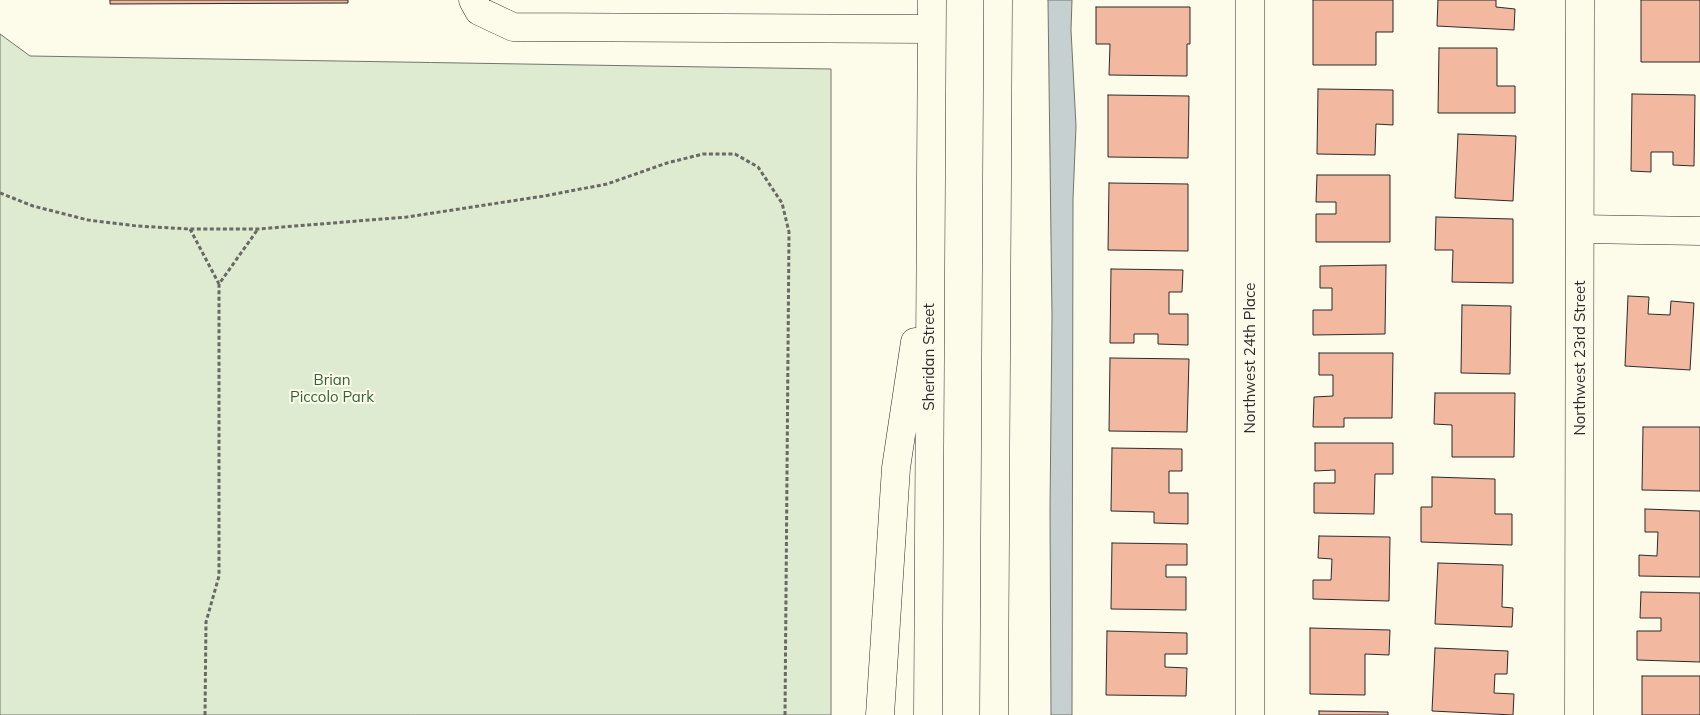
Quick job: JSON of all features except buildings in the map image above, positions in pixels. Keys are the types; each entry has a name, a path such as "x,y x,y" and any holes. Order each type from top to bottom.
{"main road":[{"path":"473,0 478,11 513,27 932,28"},
{"name":"Sheridan Street","path":"928,715 929,251 932,0"},
{"path":"994,715 998,0"},
{"name":"Northwest 24th Place","path":"1250,0 1250,715"},
{"name":"Northwest 23rd Street","path":"1579,715 1580,0"},
{"path":"1580,228 1700,231"},
{"path":"880,715 896,468 929,251"}],"path":[{"path":"0,193 33,206 88,220 137,226 190,229 258,229 407,217 544,196 607,184 667,163 703,154 734,154 758,168 782,203 789,232 785,715"},
{"path":"190,229 219,284 219,576 206,622 205,715"},
{"path":"219,284 258,229"}],"green space":[{"name":"Brian Piccolo Park","path":"0,34 30,56 831,69 831,715 0,715"}],"shaded area":[{"path":"1048,0 1072,0 1071,30 1076,126 1073,199 1072,715 1051,715 1050,509 1052,317"}]}
